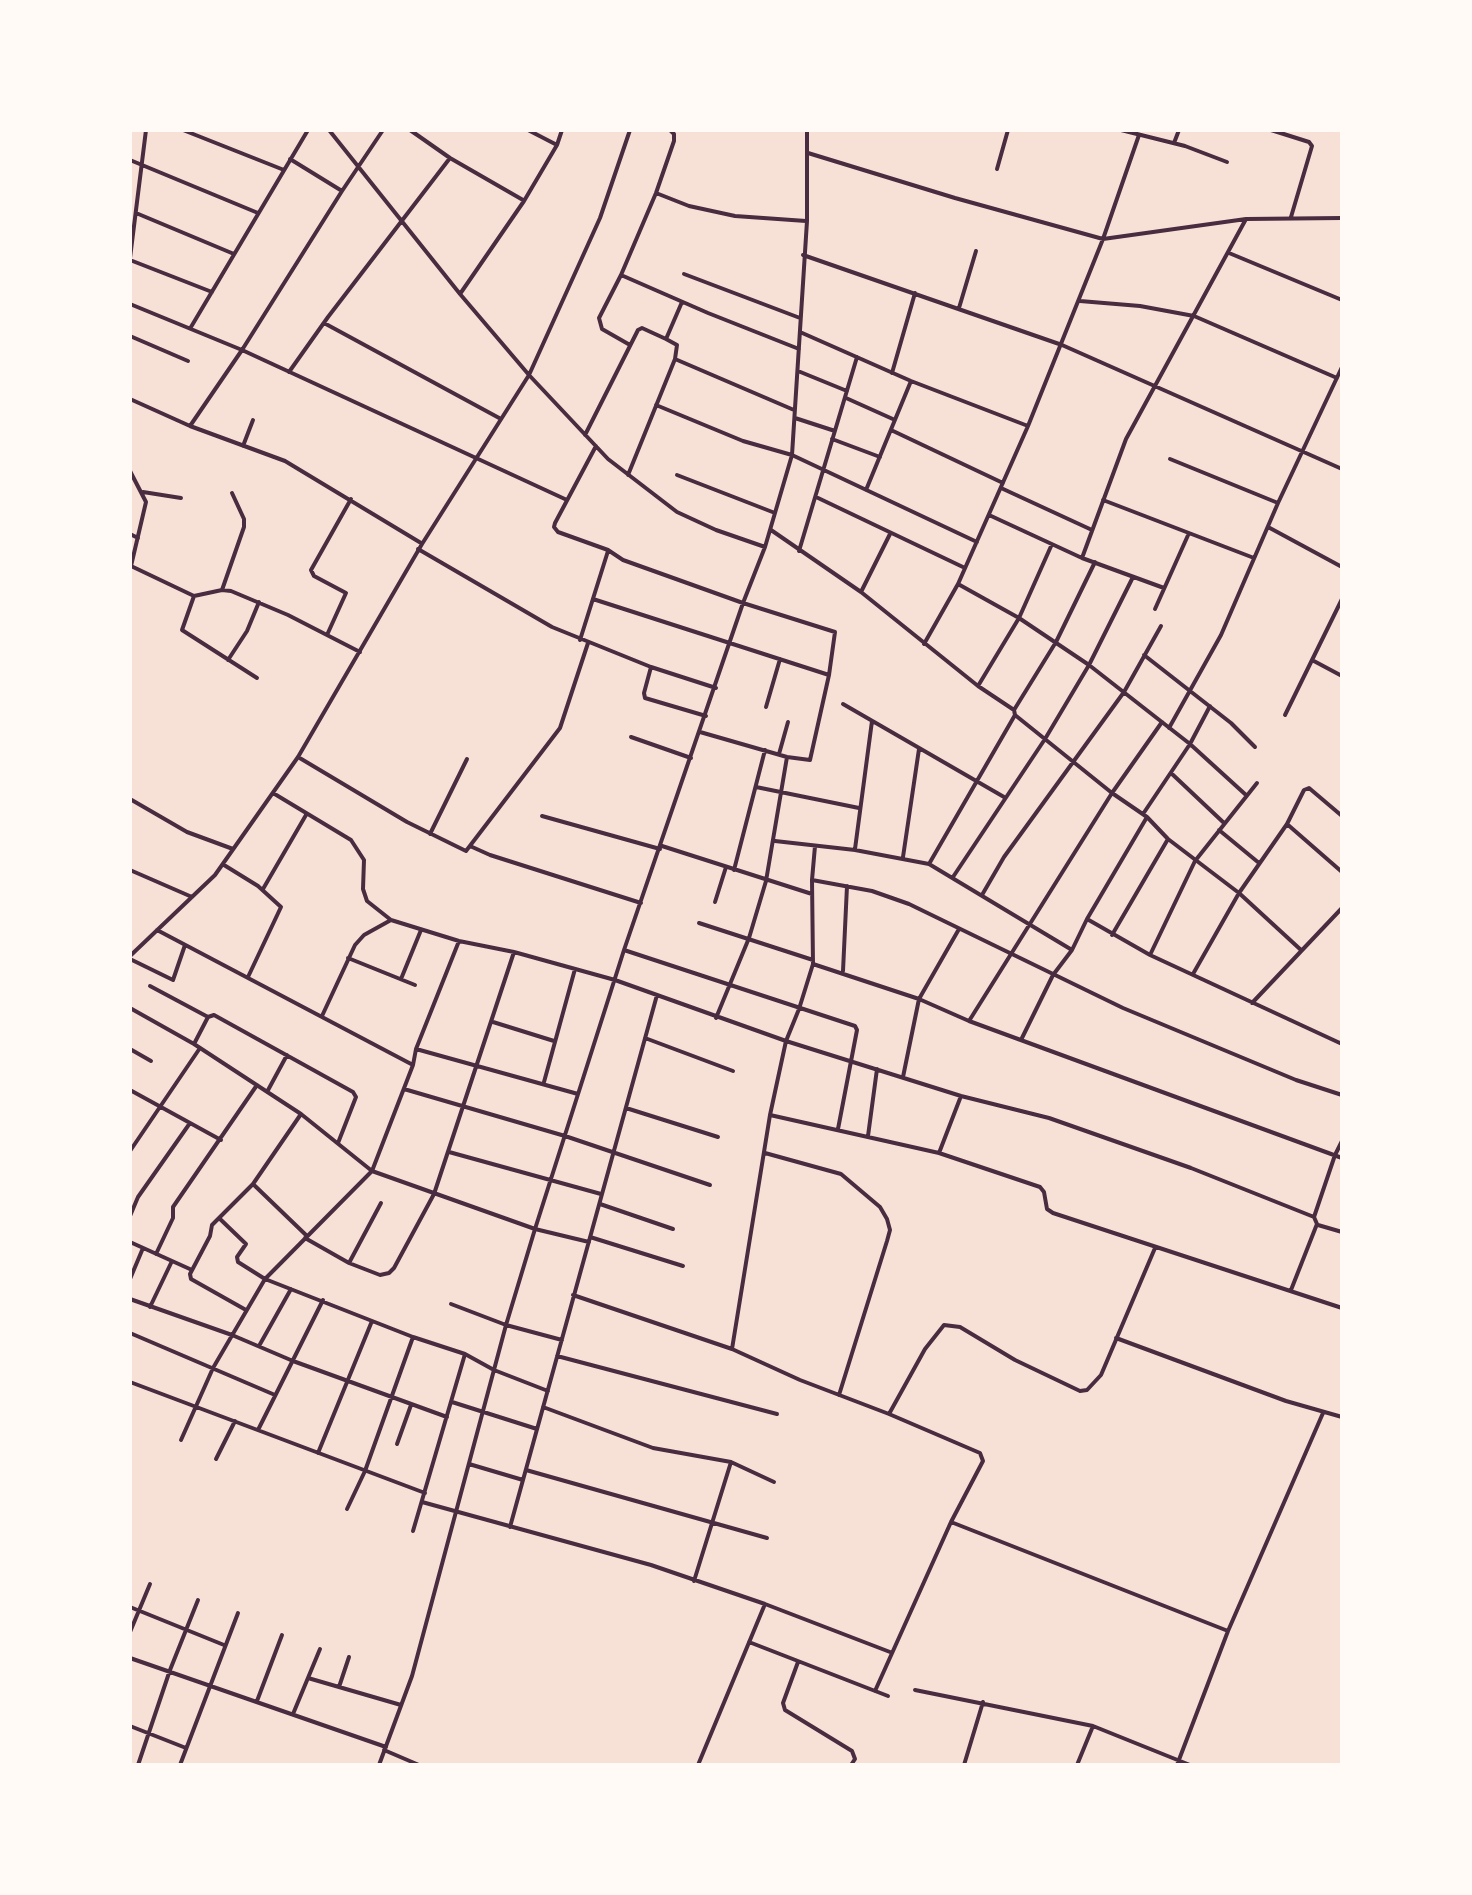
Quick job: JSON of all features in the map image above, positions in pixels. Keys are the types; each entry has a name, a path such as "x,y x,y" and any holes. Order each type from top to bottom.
{"street":[{"path":"146,130 130,259 212,292"},
{"path":"183,130 284,170"},
{"path":"191,327 308,130"},
{"path":"329,130 460,294 529,375 596,446 677,512 765,547"},
{"path":"190,426 383,130"},
{"path":"410,130 450,158 524,201"},
{"path":"528,130 557,145"},
{"path":"460,294 524,201 557,145 562,130"},
{"path":"185,945 173,980 130,958 223,865 298,757 418,549 529,375 600,218 630,130"},
{"path":"630,345 602,329 599,322 656,193 674,141 670,130"},
{"path":"379,1765 412,1676 506,1325 535,1229 624,950 771,530 792,455 807,221 807,130"},
{"path":"997,169 1008,130"},
{"path":"1121,130 1174,143 1227,162"},
{"path":"1174,143 1179,130"},
{"path":"1271,130 1309,142 1312,146 1291,217"},
{"path":"924,644 958,584 1028,426 1080,301 1139,135"},
{"path":"808,153 1103,239 1246,219 1342,218"},
{"path":"289,372 450,158"},
{"path":"290,159 342,191"},
{"path":"130,160 258,213"},
{"path":"656,193 689,206 735,216 807,221"},
{"path":"134,215 234,254"},
{"path":"1082,558 1126,439 1246,219"},
{"path":"959,308 976,251"},
{"path":"1229,253 1342,300"},
{"path":"803,255 1062,345 1342,469"},
{"path":"684,274 800,318"},
{"path":"621,275 799,349"},
{"path":"892,373 915,293"},
{"path":"1080,301 1140,306 1194,316 1337,378"},
{"path":"666,339 682,302"},
{"path":"130,304 191,327 567,500"},
{"path":"324,323 501,419"},
{"path":"585,435 640,328 677,345 675,359 628,475"},
{"path":"800,332 911,381 1028,426"},
{"path":"130,336 188,361"},
{"path":"799,551 857,357"},
{"path":"675,359 794,410"},
{"path":"1169,728 1217,643 1342,367"},
{"path":"798,371 847,391"},
{"path":"866,490 911,381"},
{"path":"845,398 895,420"},
{"path":"130,399 190,426 285,461 422,544"},
{"path":"656,405 743,441 792,455 977,542"},
{"path":"794,418 835,431"},
{"path":"243,446 253,420"},
{"path":"891,430 1092,530"},
{"path":"832,439 880,457"},
{"path":"596,446 555,523 555,529 608,550 623,560 743,603 834,630 829,675 810,760 787,757 700,732"},
{"path":"1170,459 1278,503"},
{"path":"130,471 146,502 130,567 194,596 231,591 360,652"},
{"path":"677,475 775,513"},
{"path":"143,492 181,498"},
{"path":"222,590 243,534 244,519 232,493"},
{"path":"815,497 965,568"},
{"path":"327,635 346,593 314,576 311,570 351,499"},
{"path":"1103,500 1255,558"},
{"path":"989,515 1082,558 1164,588"},
{"path":"1268,527 1342,567"},
{"path":"771,530 861,592 1112,793 1145,815 1168,839 1239,893 1301,950"},
{"path":"1155,609 1189,533"},
{"path":"130,534 138,538"},
{"path":"861,592 890,534"},
{"path":"978,686 1019,618 1052,544"},
{"path":"418,549 552,627 651,667 716,688"},
{"path":"580,640 608,550"},
{"path":"929,864 1056,642 1095,562"},
{"path":"953,877 1045,739 1089,665 1133,577"},
{"path":"958,584 1019,618 1089,665 1190,744 1246,795"},
{"path":"194,596 182,630 257,678"},
{"path":"593,599 829,675"},
{"path":"1285,715 1342,599"},
{"path":"228,660 247,631 259,602"},
{"path":"982,895 999,864 1124,692 1161,626"},
{"path":"298,757 462,850 470,846 564,721 588,643"},
{"path":"1144,655 1210,706 1255,747"},
{"path":"766,707 780,659"},
{"path":"1312,660 1342,676"},
{"path":"651,667 645,698 706,716"},
{"path":"843,704 1004,798"},
{"path":"1021,1040 1053,975 1072,950 1145,815 1210,706"},
{"path":"855,850 872,721"},
{"path":"779,754 788,722"},
{"path":"969,1021 1112,793 1162,722"},
{"path":"631,737 691,758"},
{"path":"903,858 919,749"},
{"path":"734,870 765,750"},
{"path":"716,1018 749,938 766,881 787,757"},
{"path":"430,834 467,759"},
{"path":"1171,773 1224,823"},
{"path":"1150,955 1195,861 1257,783"},
{"path":"755,787 859,808"},
{"path":"1193,974 1239,893 1287,824 1307,788 1342,816"},
{"path":"273,793 357,846 364,860 363,889 367,901 391,920 459,941 514,952 615,980 786,1041 961,1096 1049,1118 1191,1168 1314,1217"},
{"path":"130,799 187,832 233,849"},
{"path":"262,890 306,815"},
{"path":"542,816 660,847 812,894"},
{"path":"1287,824 1342,872"},
{"path":"1219,830 1259,863"},
{"path":"1112,935 1168,839"},
{"path":"775,841 855,850 929,864 1072,950"},
{"path":"470,846 641,903"},
{"path":"732,1349 770,1115 786,1041 813,962 812,880 815,846"},
{"path":"223,865 262,890 281,907 248,977"},
{"path":"715,902 726,867"},
{"path":"130,870 192,897"},
{"path":"812,880 847,885 909,904 1123,1008 1262,1066 1342,1095"},
{"path":"843,971 847,885"},
{"path":"1252,1003 1342,908"},
{"path":"1087,919 1150,955 1342,1044"},
{"path":"322,1016 360,939 391,920"},
{"path":"699,923 843,971 969,1021 1342,1158"},
{"path":"903,1077 919,999 959,929"},
{"path":"157,930 413,1065"},
{"path":"401,979 421,930"},
{"path":"181,1440 213,1368 265,1279 372,1171 459,941"},
{"path":"624,950 855,1026 857,1030 838,1129"},
{"path":"253,1184 306,1237 349,1263 380,1275 389,1273 434,1194 514,952"},
{"path":"348,958 415,985"},
{"path":"543,1083 575,969"},
{"path":"150,986 208,1017"},
{"path":"510,1527 657,995"},
{"path":"130,1008 194,1044 301,1114 372,1171 535,1229 590,1240 683,1266"},
{"path":"194,1044 208,1017 214,1015 355,1094 338,1143"},
{"path":"493,1022 554,1041"},
{"path":"645,1038 733,1071"},
{"path":"130,1151 200,1048"},
{"path":"130,1049 151,1061"},
{"path":"416,1049 578,1094"},
{"path":"267,1092 287,1055"},
{"path":"868,1136 877,1069"},
{"path":"156,1254 173,1218 173,1207 257,1085"},
{"path":"404,1089 565,1136 710,1185"},
{"path":"130,1090 221,1140"},
{"path":"939,1153 961,1096"},
{"path":"626,1108 718,1137"},
{"path":"246,1310 191,1279 192,1270 210,1236 212,1225 253,1184 301,1114"},
{"path":"770,1115 939,1153 1040,1187 1044,1192 1044,1203 1051,1212 1342,1308"},
{"path":"130,1216 138,1197 190,1123"},
{"path":"1291,1290 1317,1224 1314,1217 1342,1141"},
{"path":"448,1152 601,1194"},
{"path":"765,1153 841,1174 880,1207 887,1219 890,1230 839,1395"},
{"path":"349,1263 381,1203"},
{"path":"599,1204 673,1229"},
{"path":"219,1218 246,1244 237,1257 238,1262 265,1279 465,1354 494,1370 548,1391"},
{"path":"1317,1224 1342,1232"},
{"path":"130,1242 192,1270"},
{"path":"130,1279 143,1248"},
{"path":"889,1414 925,1349 944,1325 960,1327 1015,1360 1080,1391 1087,1390 1097,1381 1155,1248"},
{"path":"150,1307 172,1261"},
{"path":"259,1347 291,1289"},
{"path":"573,1295 732,1349 982,1455 983,1461 951,1522 875,1691"},
{"path":"130,1299 447,1417"},
{"path":"258,1430 323,1300"},
{"path":"451,1304 506,1325 562,1340"},
{"path":"318,1453 372,1321"},
{"path":"130,1333 275,1395"},
{"path":"347,1509 365,1471 413,1337"},
{"path":"1116,1338 1323,1413 1342,1417"},
{"path":"413,1531 465,1354"},
{"path":"557,1356 777,1414"},
{"path":"130,1382 425,1493"},
{"path":"451,1401 537,1429"},
{"path":"397,1444 411,1404"},
{"path":"543,1407 653,1448 731,1462 774,1482"},
{"path":"1178,1762 1228,1631 1323,1413"},
{"path":"216,1459 235,1421"},
{"path":"694,1581 731,1462"},
{"path":"469,1464 523,1480"},
{"path":"526,1470 767,1538"},
{"path":"422,1502 651,1565 890,1652"},
{"path":"951,1522 1228,1631"},
{"path":"130,1632 150,1584"},
{"path":"138,1765 198,1600"},
{"path":"698,1765 765,1604"},
{"path":"130,1607 225,1645"},
{"path":"180,1765 238,1613"},
{"path":"257,1701 282,1635"},
{"path":"748,1642 888,1696"},
{"path":"293,1714 320,1649"},
{"path":"339,1687 349,1657"},
{"path":"130,1658 385,1748 419,1765"},
{"path":"798,1662 783,1703 785,1710 852,1751 855,1759 851,1765"},
{"path":"308,1678 401,1705"},
{"path":"915,1690 1093,1726 1190,1765"},
{"path":"964,1765 983,1702"},
{"path":"130,1726 186,1748"},
{"path":"1077,1765 1093,1726"}]}
